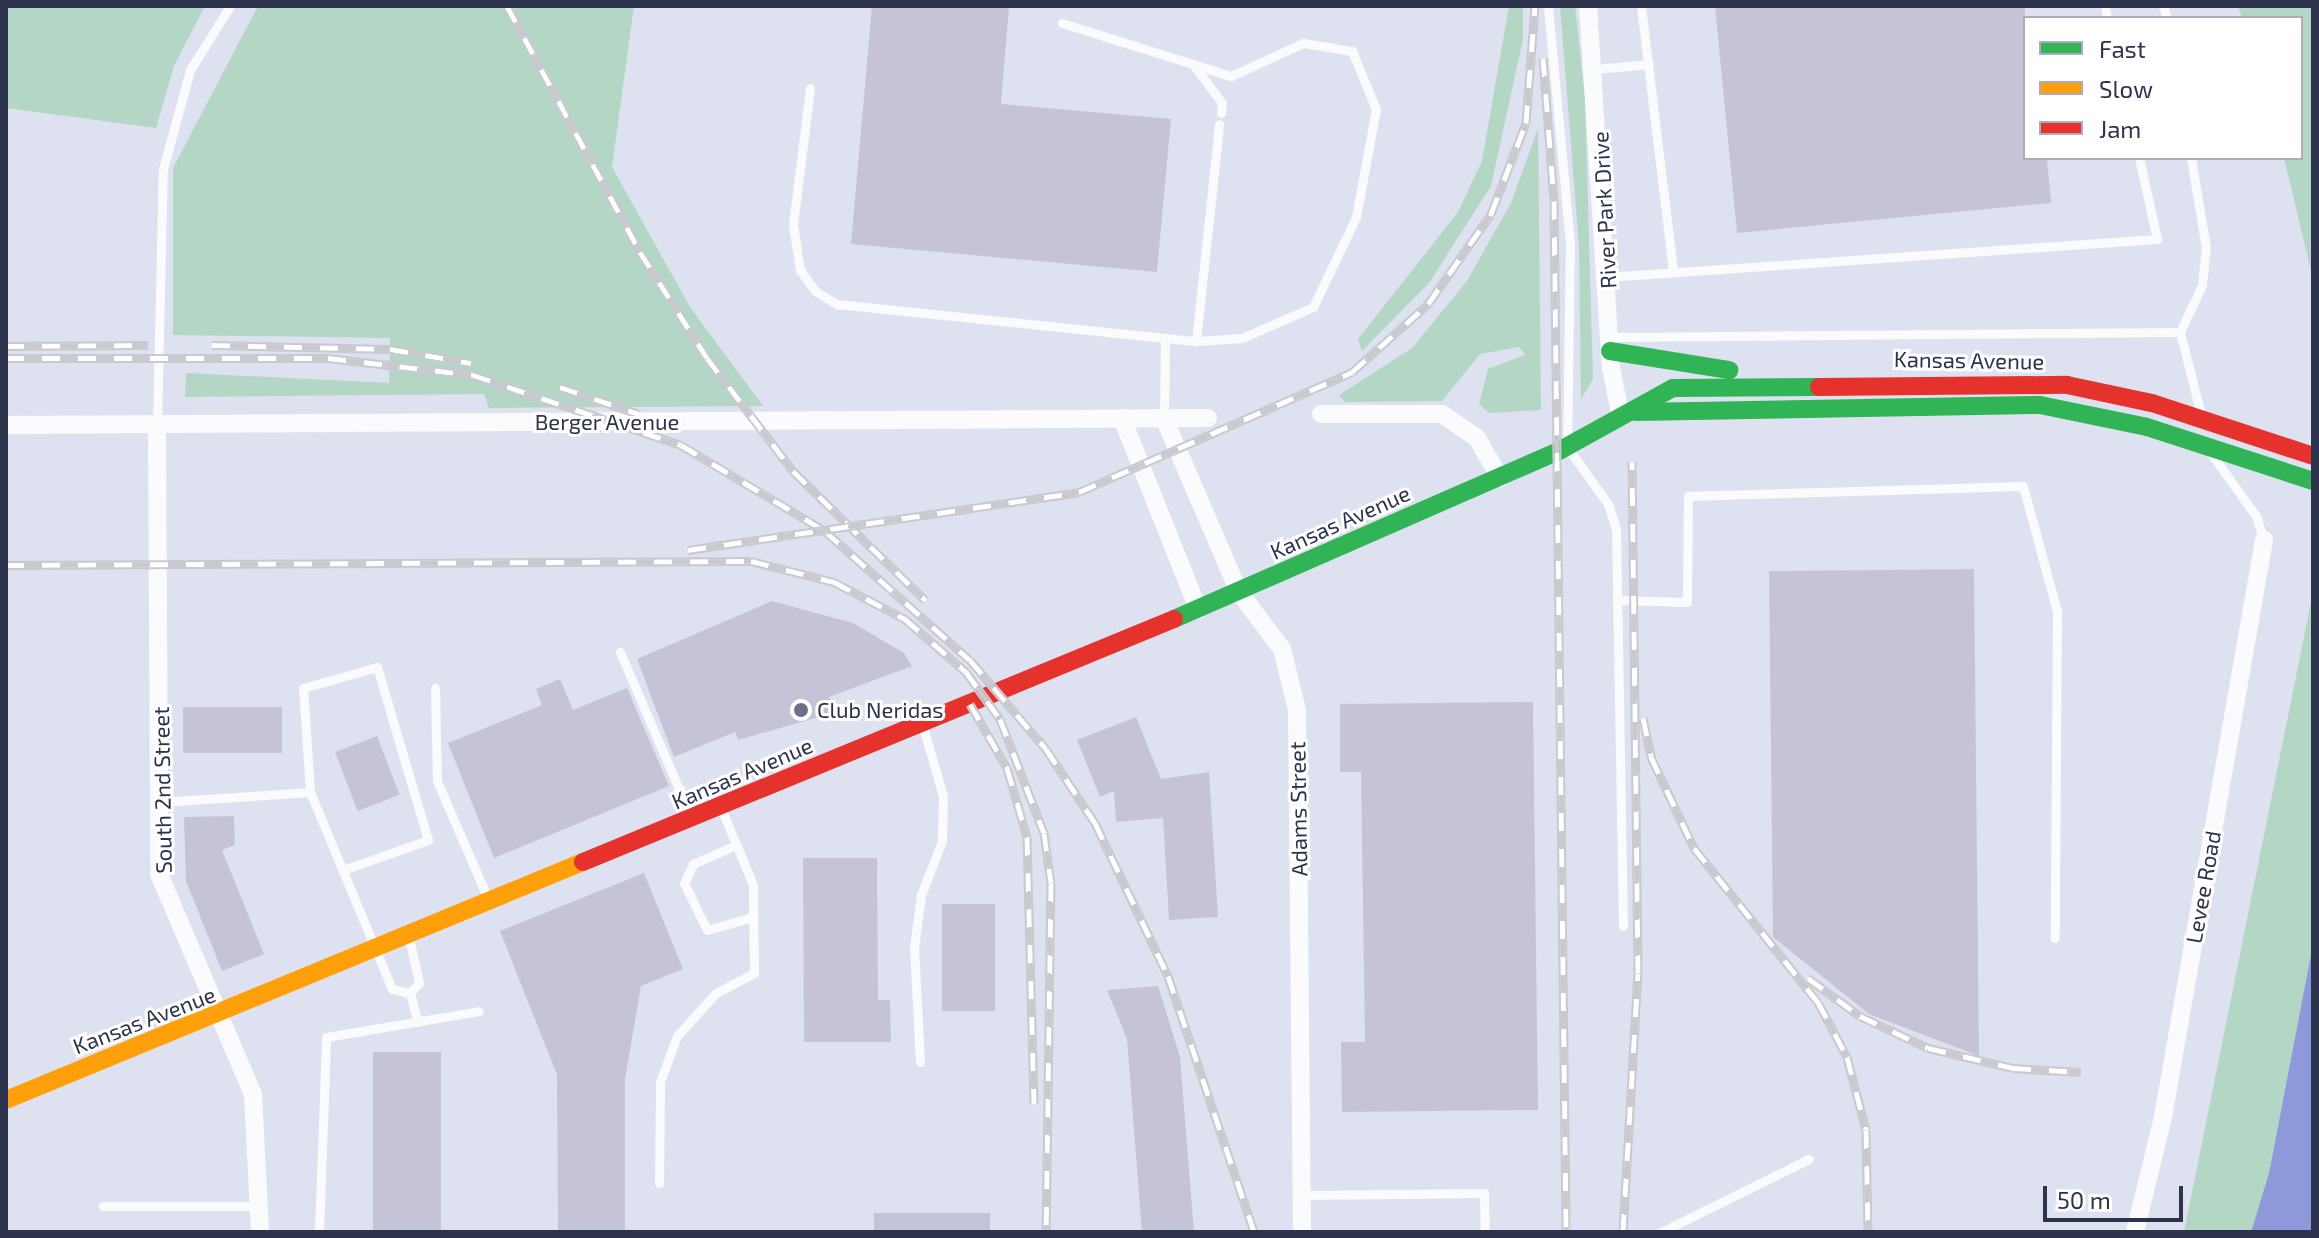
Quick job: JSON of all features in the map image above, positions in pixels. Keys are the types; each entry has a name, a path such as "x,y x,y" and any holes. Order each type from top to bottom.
{"main road":[{"path":"1610,344 1677,367 1848,384"},
{"name":"Kansas Avenue","path":"6,1100 223,1015 1239,592 1567,447 1620,413 1673,388 1898,383 2067,385 2152,403 2313,456"},
{"name":"Kansas Avenue","path":"1620,413 1990,402 2079,411 2313,481"}],"street":[{"name":"River Park Drive","path":"1588,6 1596,69 1610,344 1620,413"},
{"path":"1321,414 1442,414 1477,438 1500,478"},
{"path":"1122,418 1198,609"},
{"name":"Adams Street","path":"1164,418 1239,592 1282,649 1297,710 1302,1232"},
{"name":"Berger Avenue","path":"6,425 1208,418"},
{"name":"South 2nd Street","path":"157,425 159,874 223,1015 253,1094 260,1232"},
{"name":"Levee Road","path":"2135,1232 2163,1117 2264,540"}],"lane":[{"path":"157,425 163,169 190,70 230,6"},
{"path":"1548,6 1570,241 1567,447 1608,504 1616,528 1623,926"},
{"path":"1641,6 1673,270"},
{"path":"810,88 793,225 800,270 815,291 837,304 1196,341 1242,338 1313,307 1356,217 1376,109 1352,51 1303,43 1231,76 1062,23"},
{"path":"1193,64 1222,103 1196,341"},
{"path":"1596,69 1649,64"},
{"path":"1607,277 1673,270 2157,239 2139,160"},
{"path":"2191,160 2206,248 2202,285 2180,332 2212,459 2256,516 2264,540"},
{"path":"1610,344 2180,332"},
{"path":"1164,418 1165,338"},
{"path":"1617,600 1687,602 1688,496 2023,486 2057,611 2055,938"},
{"path":"620,652 692,820"},
{"path":"346,869 428,840 377,667 303,688 310,792 346,869 392,989 410,993"},
{"path":"435,688 437,781 490,904"},
{"path":"920,1062 914,948 921,895 942,841 943,796 922,724"},
{"path":"160,802 310,792"},
{"path":"659,1183 660,1082 677,1036 716,993 754,973 753,885 721,808"},
{"path":"736,845 693,864 684,883 707,930 753,917"},
{"path":"409,938 419,983 410,993"},
{"path":"410,993 418,1022"},
{"path":"319,1232 323,1041 479,1011"},
{"path":"1661,1232 1809,1159"},
{"path":"1302,1195 1484,1193 1485,1232"},
{"path":"103,1206 260,1206"}],"green space":[{"path":"6,6 205,6 174,66 156,128 6,108"},
{"path":"258,6 634,6 612,167 690,307 763,406 489,408 484,394 185,397 186,373 389,383 390,338 173,335 173,168"},
{"path":"1509,6 1523,6 1523,39 1491,186 1429,283 1362,351 1358,339 1458,212 1482,161"},
{"path":"1560,6 1575,6 1585,97 1593,379 1581,399 1579,247"},
{"path":"2238,6 2313,6 2313,279 2284,160 2303,160 2303,16 2241,16"},
{"path":"1538,128 1541,410 1489,413 1479,404 1488,369 1525,355 1519,347 1480,354 1442,401 1345,402 1339,395 1412,348 1467,281 1511,203"},
{"path":"2313,592 2313,944 2269,1173 2251,1232 2184,1232"}],"water":[{"path":"2313,944 2313,1232 2251,1232 2269,1173"}],"building":[{"path":"872,6 1009,6 1001,104 1171,119 1157,272 851,244"},
{"path":"1715,6 2025,6 2023,160 2047,160 2051,203 1737,233"},
{"path":"1974,569 1979,1056 1869,1014 1773,937 1769,571"},
{"path":"772,601 853,623 904,653 912,666 829,697 836,712 738,740 735,732 674,757 637,659"},
{"path":"560,679 573,710 627,688 669,786 494,858 448,743 542,705 536,689"},
{"path":"1533,702 1538,1110 1342,1112 1341,1042 1365,1042 1361,772 1340,772 1340,704"},
{"path":"183,707 282,707 282,753 183,753"},
{"path":"1136,717 1161,779 1209,772 1218,917 1169,920 1163,818 1116,822 1114,791 1100,797 1077,740"},
{"path":"377,736 400,795 358,811 335,752"},
{"path":"234,816 235,845 222,850 264,954 222,971 186,881 184,817"},
{"path":"803,858 877,858 878,1000 890,1000 891,1042 804,1042"},
{"path":"644,873 683,969 641,986 625,1079 625,1232 558,1232 557,1075 500,931"},
{"path":"942,904 995,904 995,1011 942,1011"},
{"path":"1158,986 1180,1057 1194,1232 1142,1232 1127,1039 1107,990"},
{"path":"373,1052 441,1052 441,1232 373,1232"},
{"path":"874,1213 990,1213 990,1232 874,1232"}],"railway":[{"path":"507,6 640,252 707,358 793,471 925,600"},
{"path":"688,550 1079,492 1352,372 1428,304 1491,214 1526,123 1535,6"},
{"path":"1543,58 1554,201 1566,1232"},
{"path":"6,346 148,345"},
{"path":"212,345 390,349 471,363"},
{"path":"6,358 328,358 473,375 681,445 825,531 970,660 1046,749 1095,823 1168,976 1254,1232"},
{"path":"560,387 639,414"},
{"path":"1623,1232 1638,973 1632,462"},
{"path":"6,565 751,561 834,582 905,619 966,672 1000,719 1044,833 1051,883 1046,1232"},
{"path":"970,704 1007,768 1027,837 1034,1104"},
{"path":"1643,718 1651,757 1694,848 1818,1002 1847,1057 1866,1130 1868,1232"},
{"path":"1808,978 1860,1016 1928,1048 2013,1068 2081,1072"}],"traffic: fast":[{"path":"1610,351 1729,370"},
{"path":"1174,619 1557,452 1673,388 1819,387"},
{"path":"1636,412 2040,405 2147,427 2313,481"}],"traffic: slow":[{"path":"6,1100 583,862"}],"traffic: jam":[{"path":"1819,387 2067,385 2152,403 2313,456"},
{"path":"583,862 1174,619"}],"place":[{"name":"Club Neridas","path":"801,710"}]}
